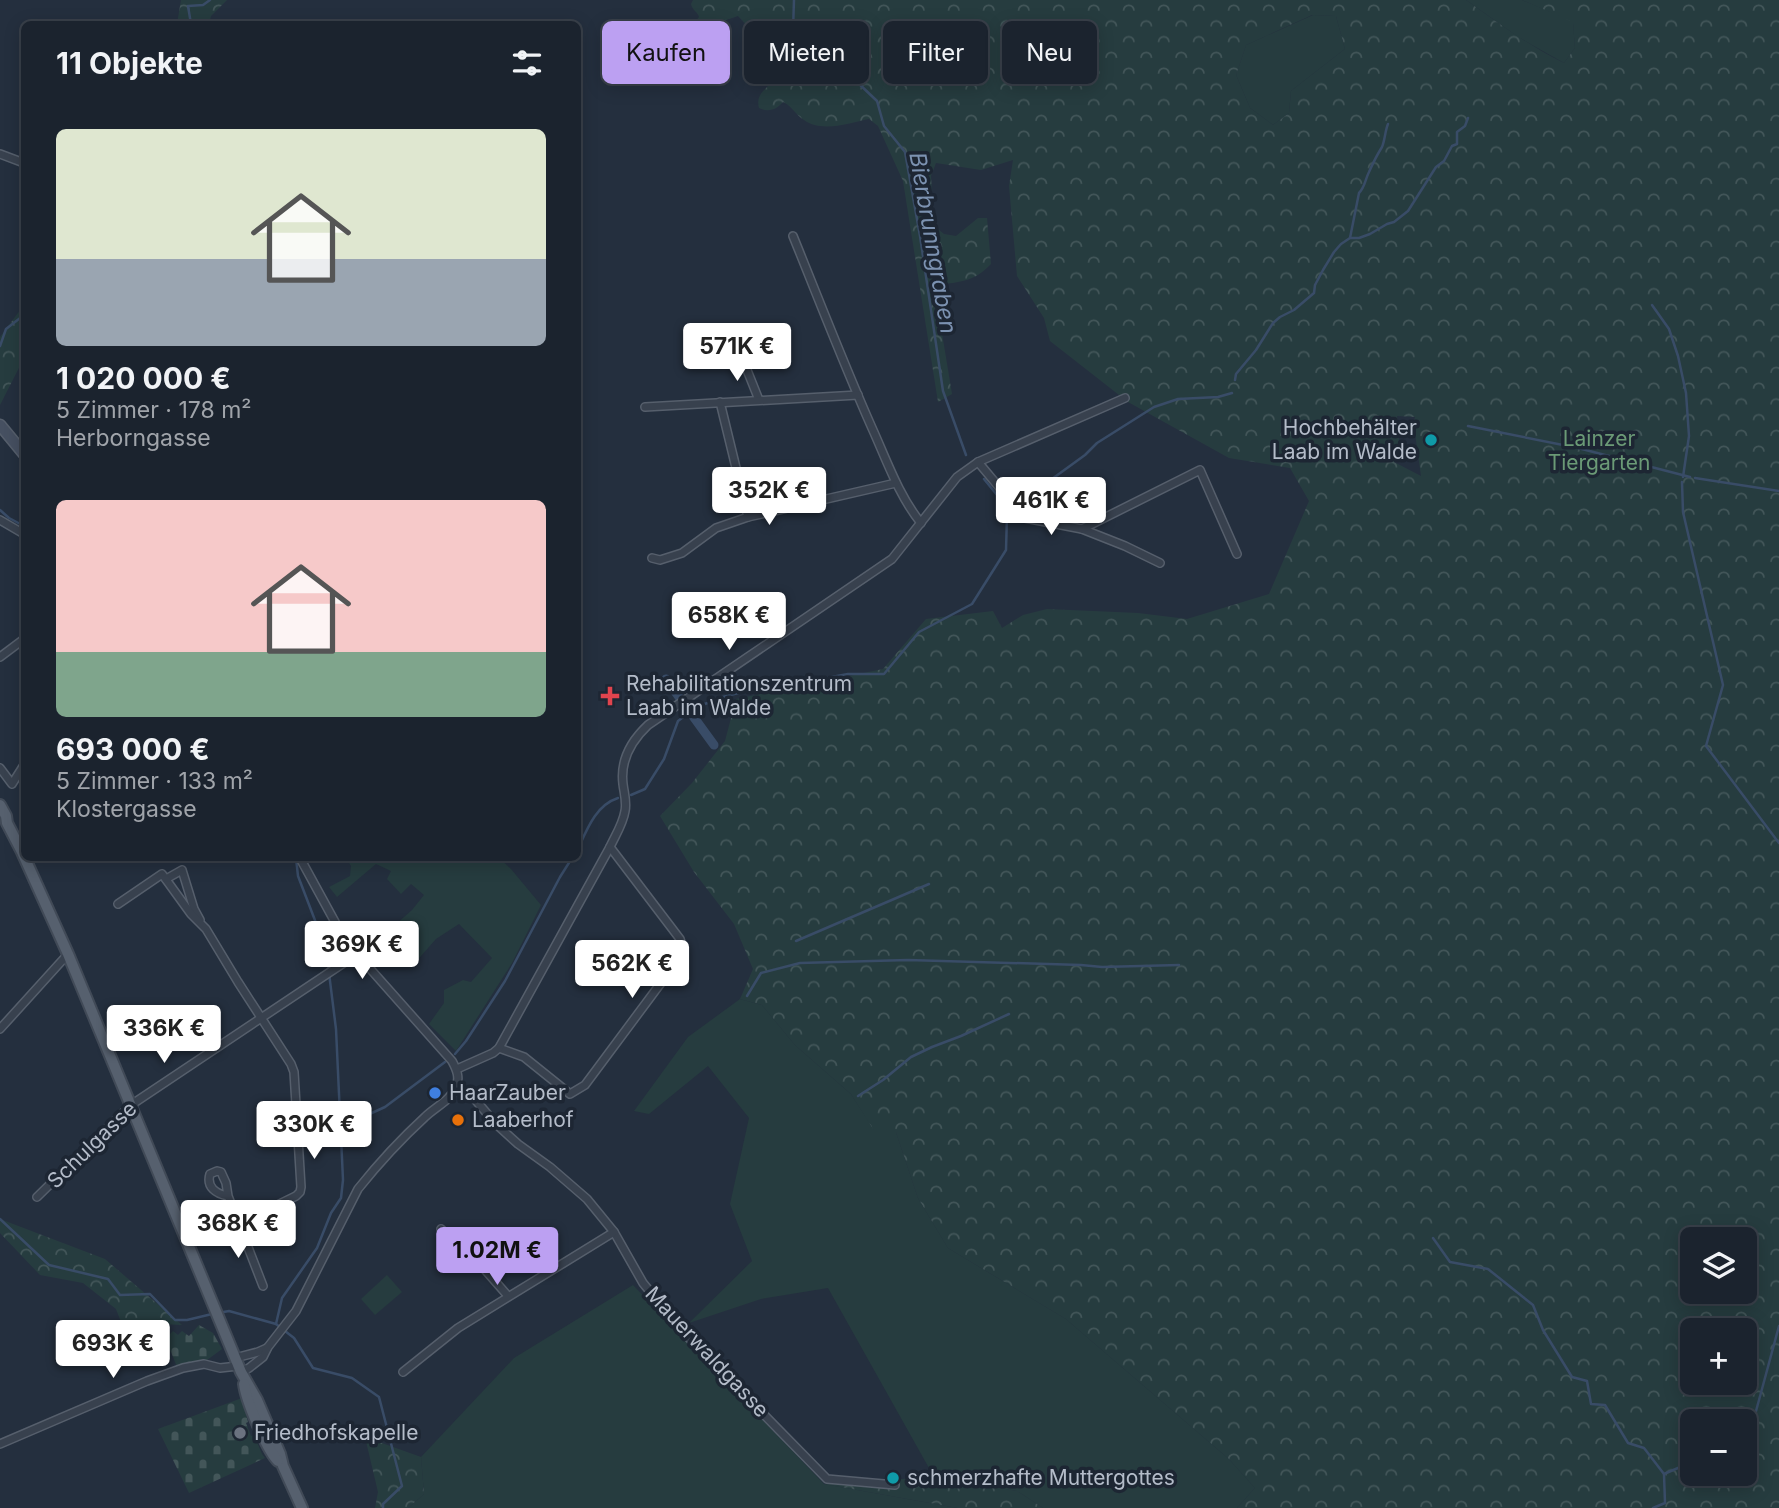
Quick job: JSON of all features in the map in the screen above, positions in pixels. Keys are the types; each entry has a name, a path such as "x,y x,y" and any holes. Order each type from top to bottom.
{"main road":[{"path":"0,805 6,816 3,822 21,848"},
{"path":"27,861 219,1317 261,1430 274,1457 283,1466 302,1508"}],"street":[{"path":"0,153 21,162"},
{"path":"793,236 896,483 910,510 921,523"},
{"path":"741,355 760,400"},
{"path":"645,407 858,395"},
{"path":"457,1069 499,1048 610,847 625,810 622,780 628,750 636,736 648,724 891,559 957,477 978,463 1125,398"},
{"path":"720,402 748,517"},
{"path":"0,425 21,448"},
{"path":"978,463 1025,518 1082,528 1160,563"},
{"path":"1082,528 1200,470 1237,554"},
{"path":"652,558 660,561 682,553 716,528 748,517 896,483"},
{"path":"0,520 21,532"},
{"path":"0,657 21,641"},
{"path":"0,768 12,784 21,770"},
{"path":"499,1048 524,1057 570,1094 585,1085 684,952 680,939 610,847"},
{"path":"0,1444 183,1368 204,1364 220,1368 249,1368 263,1357 296,1311 358,1189 425,1117 450,1096 457,1085 457,1069 341,933 303,861"},
{"path":"166,880 183,870 194,909 294,1072 300,1192 239,1224"},
{"path":"118,904 162,874 191,914 206,929"},
{"path":"0,1029 68,954"},
{"name":"Schulgasse","path":"37,1198 131,1104 357,954"},
{"name":"Mauerwaldgasse","path":"457,1085 472,1096 518,1144 587,1199 614,1232 643,1283 684,1333 827,1479 895,1485"},
{"path":"228,1196 263,1286"},
{"path":"442,1229 480,1264 508,1296"},
{"path":"404,1372 458,1328 614,1232"},
{"path":"239,1369 268,1347"}],"green space":[{"path":"181,0 227,0 211,16 210,21 178,21"},
{"name":"Lainzer Tiergarten","path":"693,0 1466,0 1526,42 1564,63 1575,48 1573,22 1522,0 1779,0 1779,1508 1237,1508 1255,1488 1229,1459 1066,1319 948,1248 918,1198 896,1132 875,1132 851,1094 795,1045 762,1005 740,999 753,969 734,924 694,872 660,816 692,783 725,741 736,699 883,669 926,619 993,611 1002,628 1023,615 1047,609 1138,613 1187,619 1269,594 1309,501 1290,468 1229,458 1128,402 1050,341 1044,318 1017,276 1009,186 1013,160 981,170 936,163 931,176 934,226 944,234 956,236 978,218 987,218 991,264 971,278 934,285 952,394 938,402 903,181 878,126 869,119 836,126 819,126 804,120 783,102 772,110 759,108 758,104 762,92 770,84 869,84 869,21 744,23 738,16 723,21 696,21 699,17 693,8","holes":["1312,15 1336,16 1345,49 1291,91 1289,113 1273,125 1250,108 1236,75 1246,45","1397,416 1415,417 1421,476 1394,462 1399,443"]},
{"path":"1466,0 1522,0 1573,21 1575,48 1564,63 1518,37"},
{"path":"1313,15 1336,16 1345,49 1291,91 1289,113 1273,125 1250,108 1236,75 1246,45"},
{"path":"21,309 21,364 0,405 0,337"},
{"path":"348,861 502,861 541,905 512,963 456,1051 429,1024 444,1003 444,990 463,980 471,982 492,958 459,924 436,939 414,964 406,959 394,942 399,933 396,924 424,895 411,884 401,894 387,879 391,871 376,864 337,897 329,887 350,876 351,866"},
{"path":"740,999 762,1005 795,1045 851,1094 875,1131 896,1132 918,1198 948,1248 1066,1319 1229,1459 1255,1488 1237,1508 1043,1508 1017,1491 934,1477 828,1288 761,1299 689,1323 752,1261 730,1204 749,1118 708,1066 649,1114 634,1111 688,1037"},
{"path":"0,1219 105,1259 182,1325 121,1322 116,1309 83,1283 40,1275 0,1233"},
{"path":"387,1275 402,1292 375,1315 361,1299"},
{"path":"633,1285 824,1484 958,1508 408,1508 424,1494 421,1457 514,1358"},
{"path":"199,1325 213,1333 222,1349 207,1360 177,1367 163,1341 173,1331 178,1335 182,1331 189,1336"},
{"path":"242,1398 248,1422 246,1423 265,1458 189,1493 158,1429"},
{"path":"365,1437 421,1457 424,1494 408,1508 375,1508 378,1492"},
{"path":"934,1477 1017,1491 1043,1508 958,1508 824,1484"}],"waterway":[{"path":"190,21 188,6 203,5 210,0"},
{"name":"Bierbrunngraben","path":"794,0 793,30 823,66 836,62 877,101 884,126 905,152 943,391 966,455"},
{"path":"1235,380 1236,374 1273,323 1314,293 1323,270 1341,244 1350,238 1370,234 1394,222 1408,211 1436,167 1444,161 1452,146 1457,144 1457,132 1465,126 1468,118"},
{"path":"1350,238 1359,193 1382,147 1388,124"},
{"path":"1652,305 1669,329 1686,393 1689,436 1683,477"},
{"path":"0,346 6,329 21,317"},
{"path":"1008,515 1012,508 1085,455 1097,443 1154,407 1178,399 1218,397 1232,393"},
{"path":"1468,426 1578,448 1690,477"},
{"path":"1695,478 1779,491"},
{"name":"Bierbrunngraben","path":"631,795 645,789 664,759 678,721 697,707 765,686 848,674 884,674 919,632 972,604 1006,550 1007,515 997,495 984,479"},
{"path":"1682,482 1683,512 1723,685 1706,746 1779,843"},
{"path":"0,510 21,524"},
{"name":"Bierbrunngraben","path":"666,679 714,745"},
{"path":"581,843 598,812 610,801 618,798"},
{"path":"296,861 298,876 326,949 336,1029 343,1180 341,1198 331,1213 317,1248 282,1298 276,1324 294,1338 313,1368 352,1378 379,1397 402,1486 383,1504 383,1508"},
{"path":"455,1054 505,981 570,861"},
{"path":"796,941 929,884"},
{"path":"747,996 761,973 800,963 908,960 1102,967 1179,965"},
{"path":"858,1096 911,1057 1009,1014"},
{"path":"341,1127 385,1107 445,1062"},
{"path":"0,1219 49,1265 108,1279 120,1295 150,1294 175,1320 212,1314"},
{"path":"1433,1238 1450,1262 1488,1269 1533,1305 1543,1330 1572,1377 1587,1381 1591,1404 1605,1405 1628,1443 1644,1448 1664,1474"},
{"path":"218,1313 229,1311 276,1324"},
{"path":"1757,1409 1779,1326"},
{"path":"1653,1508 1665,1503 1664,1474 1680,1467"}],"place":[{"name":"Hochbehälter Laab im Walde","path":"1431,440"},
{"name":"Rehabilitationszentrum Laab im Walde","path":"610,696"},
{"name":"HaarZauber","path":"435,1093"},
{"name":"Laaberhof","path":"458,1120"},
{"name":"Friedhofskapelle","path":"240,1433"},
{"name":"schmerzhafte Muttergottes","path":"893,1478"}]}
